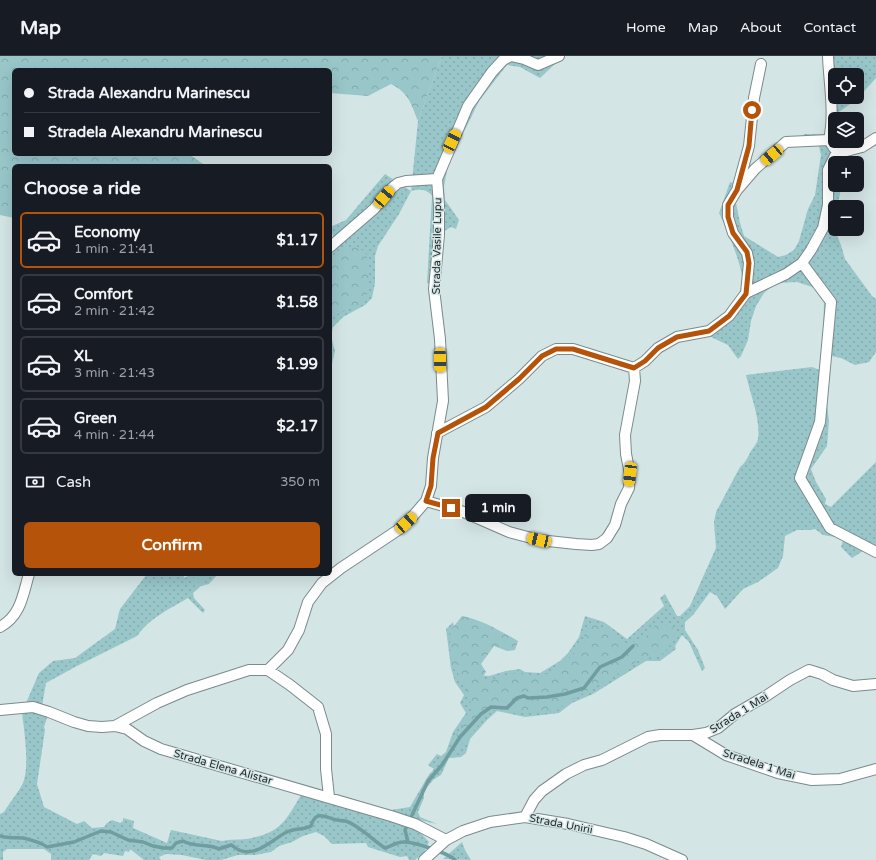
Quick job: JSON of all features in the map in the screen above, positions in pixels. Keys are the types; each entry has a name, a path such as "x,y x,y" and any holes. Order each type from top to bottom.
{"street":[{"name":"Strada Vasile Lupu","path":"426,501 431,486 433,458 443,401 440,339 434,289 439,235 437,178 468,106 492,72 504,60 511,56 524,59 538,65 559,56"},
{"path":"828,56 832,112"},
{"path":"737,190 749,146 754,98 761,64"},
{"path":"438,433 486,407 519,379 542,356 556,349 573,349 634,368 645,361 658,348 677,337 709,331 729,316 746,294 786,274 802,263 811,250 822,228 828,205 828,170 837,154 862,147 876,138"},
{"path":"746,294 749,263 747,252 733,233 728,217 728,205 737,190 755,169 786,142 828,140"},
{"path":"834,148 837,154"},
{"path":"332,246 374,209 398,183 437,178"},
{"path":"802,263 831,302 820,422 800,478 830,528 876,552"},
{"path":"332,575 398,530 426,501 461,511 494,526 539,540 584,545 599,544 607,538 615,525 621,504 628,488 630,474 626,454 625,435 634,381 634,368"},
{"path":"0,626 13,618 18,610 28,576"},
{"path":"268,670 288,650 299,630 308,602 322,583 331,576"},
{"path":"115,726 157,703 187,690 249,670 268,670 318,707 326,734 326,769 329,797"},
{"name":"Strada 1 Mai","path":"525,817 534,800 542,791 566,774 584,765 602,760 648,737 667,734 706,734 718,728 735,714 809,670 853,686 876,684"},
{"name":"Strada Elena Alistar","path":"0,710 33,708 88,726 102,728 115,726 127,729 161,749 329,797 415,824 446,840"},
{"name":"Stradela 1 Mai","path":"693,735 726,755 778,773 812,780 840,779 876,769"},
{"name":"Strada Unirii","path":"424,860 446,840 463,831 490,822 525,817 562,823 624,837 646,844 682,860"}],"green space":[{"path":"0,56 442,56 418,121 406,95 391,84 368,96 332,93 332,68 12,68 12,156 192,156 203,164 12,164 12,218 0,215"},
{"path":"442,56 551,56 555,64 540,78 520,67 507,65 479,101 448,165 444,187 445,200 459,220 456,229 451,227 443,232 439,286 427,283 432,196 423,190 411,191 418,121"},
{"path":"833,56 876,56 876,78 864,91 864,68 834,68"},
{"path":"833,104 850,104 839,112 832,112"},
{"path":"828,129 828,148 842,148 842,156 828,156 828,192 840,192 839,200 828,200 828,236 837,236 845,259 872,296 876,299 876,352 869,362 855,365 841,358 831,356 830,368 819,368 823,348 824,300 815,288 797,282 776,283 764,293 756,306 751,321 748,340 741,356 738,359 728,345 711,337 703,328 724,316 733,308 739,299 741,291 742,277 739,263 719,213 730,182 746,186 737,197 736,203 744,236 778,257 786,255 794,250 799,241 808,209 815,195 821,155 817,144 803,143 804,134 827,134"},
{"path":"385,174 411,191 399,214 378,246 375,256 375,283 372,298 365,305 343,317 333,327 332,332 332,240 334,239 332,226 346,220"},
{"path":"352,246 366,252 369,274 368,289 362,302 333,316 332,318 332,259"},
{"path":"332,340 335,351 332,364"},
{"path":"812,367 827,373 826,395 829,421 827,446 811,469 816,482 826,499 825,504 831,507 876,462 876,557 863,551 852,558 841,547 843,541 835,537 823,535 815,529 797,530 785,536 783,556 778,568 758,582 743,589 725,609 717,596 710,592 693,615 685,622 685,630 698,650 705,668 702,671 689,642 682,635 675,646 676,649 660,661 646,661 593,694 572,703 559,713 525,717 497,711 470,739 466,753 461,757 449,758 441,775 434,779 424,791 424,798 418,812 420,817 437,824 393,814 391,810 410,807 428,776 434,769 428,765 437,754 441,756 446,752 453,732 466,713 460,703 464,695 455,682 451,668 446,629 453,622 460,654 478,675 489,676 520,669 525,672 540,673 560,661 568,653 579,637 585,616 604,622 627,639 664,606 660,598 665,594 677,616 680,616 690,606 716,548 714,522 716,512 740,467 758,439 759,432 757,416 746,375"},
{"path":"145,576 184,576 185,578 188,576 216,576 209,584 201,586 193,593 194,598 205,610 203,613 188,598 154,619 137,636 46,683 42,706 26,703 39,673 53,661 75,658 115,629 120,609"},
{"path":"195,576 209,576 191,587 191,581"},
{"path":"462,616 484,623 518,641 515,650 507,651 494,646 481,664 486,672 482,678 489,681 516,673 541,677 562,665 574,654 586,631 594,624 609,630 624,644 633,642 648,635 656,624 672,626 675,634 670,645 662,655 640,659 618,674 569,701 557,710 518,713 494,710 486,716 460,747 451,747 453,740 472,710 465,687 459,675 452,666 450,658 450,631"},
{"path":"22,712 39,713 47,718 44,727 45,730 37,784 44,807 77,824 84,821 92,828 104,827 112,820 120,823 123,821 123,818 134,821 133,828 167,843 171,830 222,841 247,839 274,830 286,819 301,795 329,802 419,831 429,842 424,852 415,860 409,860 407,856 400,857 368,847 366,843 332,844 324,836 316,832 279,846 271,852 255,855 238,855 221,860 206,860 182,855 166,854 159,857 161,860 144,860 130,849 129,852 125,851 123,856 104,853 101,856 93,854 89,860 51,860 51,854 44,849 7,849 3,852 3,860 0,860 0,814 4,812 19,790 25,776 26,748"},
{"path":"462,842 471,860 443,859"}],"waterway":[{"path":"408,842 405,830 428,781 442,765 460,737 481,714 491,707 507,708 517,698 524,696 528,698 547,697 565,694 584,688 600,667 622,657 633,646"},
{"path":"0,836 9,838 23,838 39,842 47,847 74,842 101,831 111,832 128,840 143,842 164,848 172,848 176,843 183,841 219,849 231,845 245,852 258,849 287,832 311,826 315,818 325,816 336,820 349,822 385,848 398,843 408,842 438,851 455,860"}],"route":[{"path":"451,508 438,503 426,501 431,486 433,458 438,433 486,407 519,379 542,356 556,349 573,349 634,368 645,361 658,348 677,337 709,331 729,316 746,294 749,263 747,252 733,233 728,217 728,205 737,190 749,146 752,110"}]}
